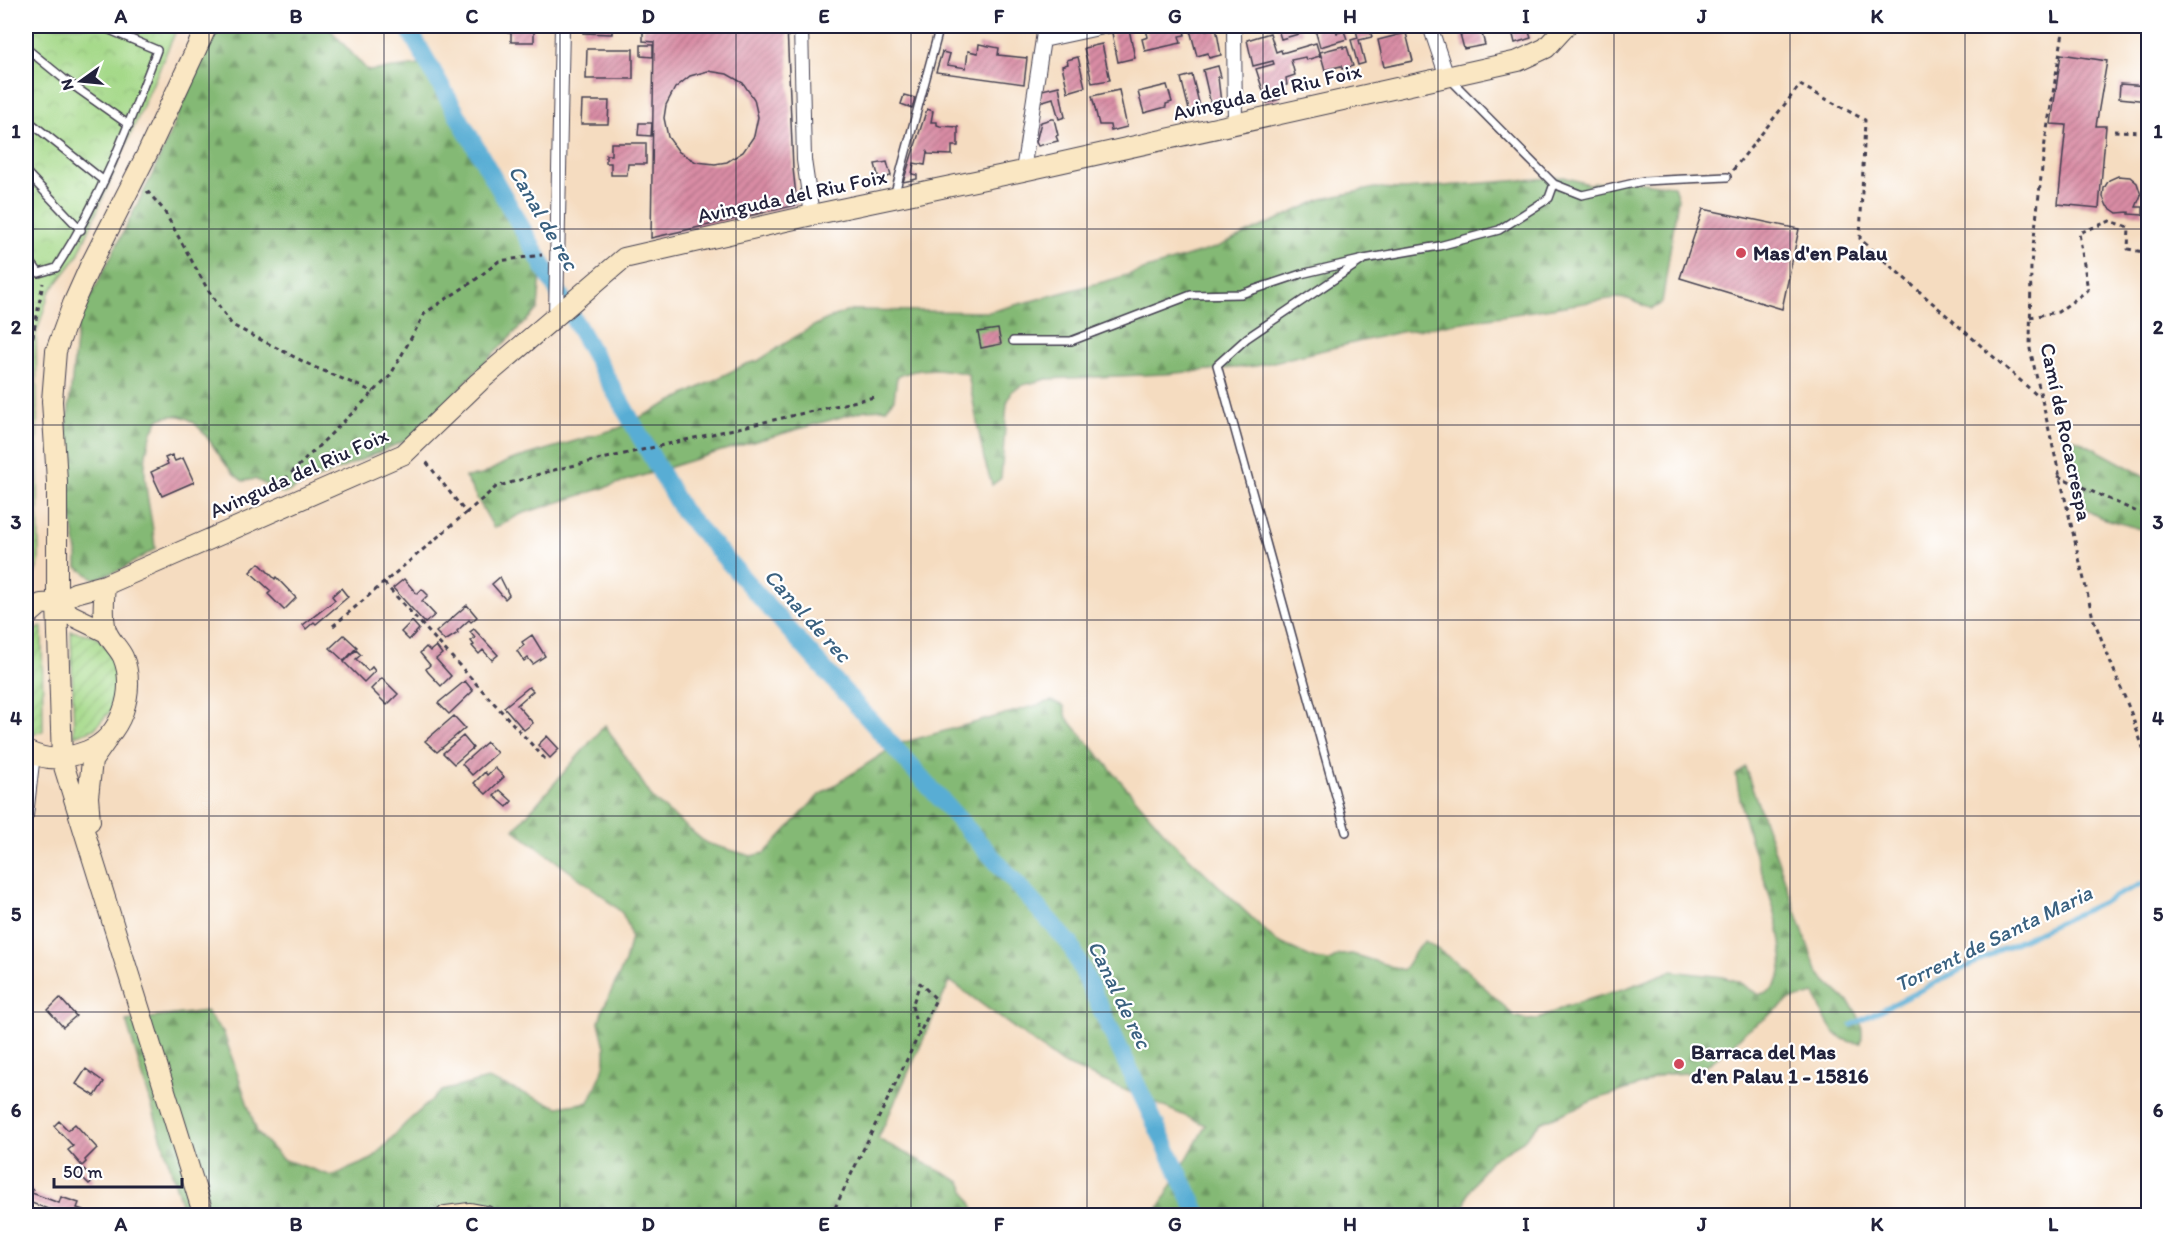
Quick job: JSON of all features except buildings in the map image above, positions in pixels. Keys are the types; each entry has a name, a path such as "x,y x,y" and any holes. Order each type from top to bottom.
{"street":[{"path":"204,1215 62,760 57,603 57,481 52,401 56,351 72,304 148,152 207,26"},
{"path":"556,315 562,26"},
{"path":"801,26 804,160 812,215"},
{"path":"1023,171 1045,26"},
{"path":"1043,40 1108,26"},
{"path":"1234,26 1235,124"},
{"path":"1430,26 1447,76"},
{"name":"Avinguda del Riu Foix","path":"26,617 41,604 57,603 75,593 105,585 404,454 479,382 624,258 1518,61 1546,48 1566,26"},
{"path":"94,859 88,797 92,761 120,721 129,687 123,658 106,632 103,608 105,585"},
{"path":"57,603 71,615 106,632"},
{"path":"26,815 29,752 62,760 91,749 109,736"},
{"path":"446,1215 470,1213 486,1215"}],"lane":[{"path":"26,256 39,273 56,268 81,230 129,125 157,50 100,26"},
{"path":"893,198 940,26"},
{"path":"26,48 64,79 129,125"},
{"path":"1447,76 1554,184 1582,195 1643,181 1727,177"},
{"path":"26,119 104,180"},
{"path":"26,172 81,230"},
{"path":"1013,341 1071,341 1191,296 1241,294 1301,274 1364,259 1439,246 1499,230 1549,198 1554,184"},
{"path":"1346,832 1216,365 1247,338 1364,259"}],"path":[{"name":"Camí de Rocacrespa","path":"2064,26 2044,153 2031,264 2030,349 2093,618 2148,762"},
{"path":"1727,177 1800,85 1865,120 1860,239 2041,398"},
{"path":"2114,131 2148,132"},
{"path":"134,177 162,209 208,290 232,325 314,367 374,392"},
{"path":"2030,317 2058,312 2088,290 2079,233 2110,221 2129,227 2128,249 2148,253"},
{"path":"272,511 272,491 390,376 425,313 499,261 558,251"},
{"path":"26,499 28,362 45,271"},
{"path":"333,626 496,488 550,471 874,397"},
{"path":"413,446 466,513"},
{"path":"2058,476 2148,517"},
{"path":"384,583 545,759"},
{"path":"831,1215 919,1035 936,999 920,983 912,1006 919,1035"}],"green space":[{"path":"26,26 178,26 77,257 49,293 36,335 39,562 26,596"},
{"path":"216,26 327,26 368,71 429,64 543,249 538,309 409,439 283,494 255,479 243,481 232,472 206,436 186,418 173,416 158,420 150,437 145,469 155,549 122,569 95,579 77,567 77,553 63,464 78,322 153,173"},
{"path":"1564,177 1588,184 1627,180 1674,186 1678,198 1662,303 1652,309 1628,299 1615,298 1400,332 1256,366 1165,374 1047,379 1023,385 1012,391 1007,403 1001,478 992,485 984,459 968,374 931,369 905,373 897,377 894,399 886,409 866,410 721,451 521,514 494,528 465,477 482,475 508,461 619,428 746,364 758,361 815,325 853,310 989,312 1114,279 1215,248 1322,199 1375,188 1404,189"},
{"path":"2069,437 2148,478 2148,531 2099,517 2088,511 2075,481 2067,451"},
{"path":"42,627 43,731 33,734 26,731 26,634"},
{"path":"71,631 96,636 115,658 121,685 111,710 94,729 74,736"},
{"path":"1052,701 1064,706 1067,718 1170,839 1276,941 1315,959 1329,961 1340,955 1352,954 1403,970 1417,948 1425,941 1466,969 1514,1016 1527,1020 1539,1019 1564,1007 1671,971 1723,977 1737,981 1759,995 1772,989 1780,976 1782,959 1780,938 1776,916 1750,839 1740,799 1736,775 1745,767 1817,971 1855,1010 1862,1030 1861,1043 1851,1042 1836,1034 1826,1020 1815,994 1789,1000 1747,1030 1729,1049 1703,1068 1691,1073 1666,1074 1654,1078 1644,1084 1597,1099 1540,1123 1523,1141 1491,1160 1467,1196 1463,1215 1155,1215 1206,1125 1062,1063 950,981 878,1139 961,1182 977,1215 185,1216 126,1021 206,1011 224,1034 257,1132 282,1159 332,1176 372,1159 406,1123 442,1091 488,1079 558,1107 589,1102 605,1061 605,1047 599,1022 625,962 631,937 628,925 622,913 603,896 514,830 605,725 653,799 706,843 751,856 765,853 819,795 898,744"}],"waterway":[{"name":"Canal de rec","path":"407,26 682,510 1070,944 1199,1216"},
{"name":"Torrent de Santa Maria","path":"1852,1025 2000,950 2148,881"}],"place":[{"name":"Mas d'en Palau","path":"1741,253"},
{"name":"Barraca del Mas d'en Palau 1 - 15816","path":"1679,1064"}]}
